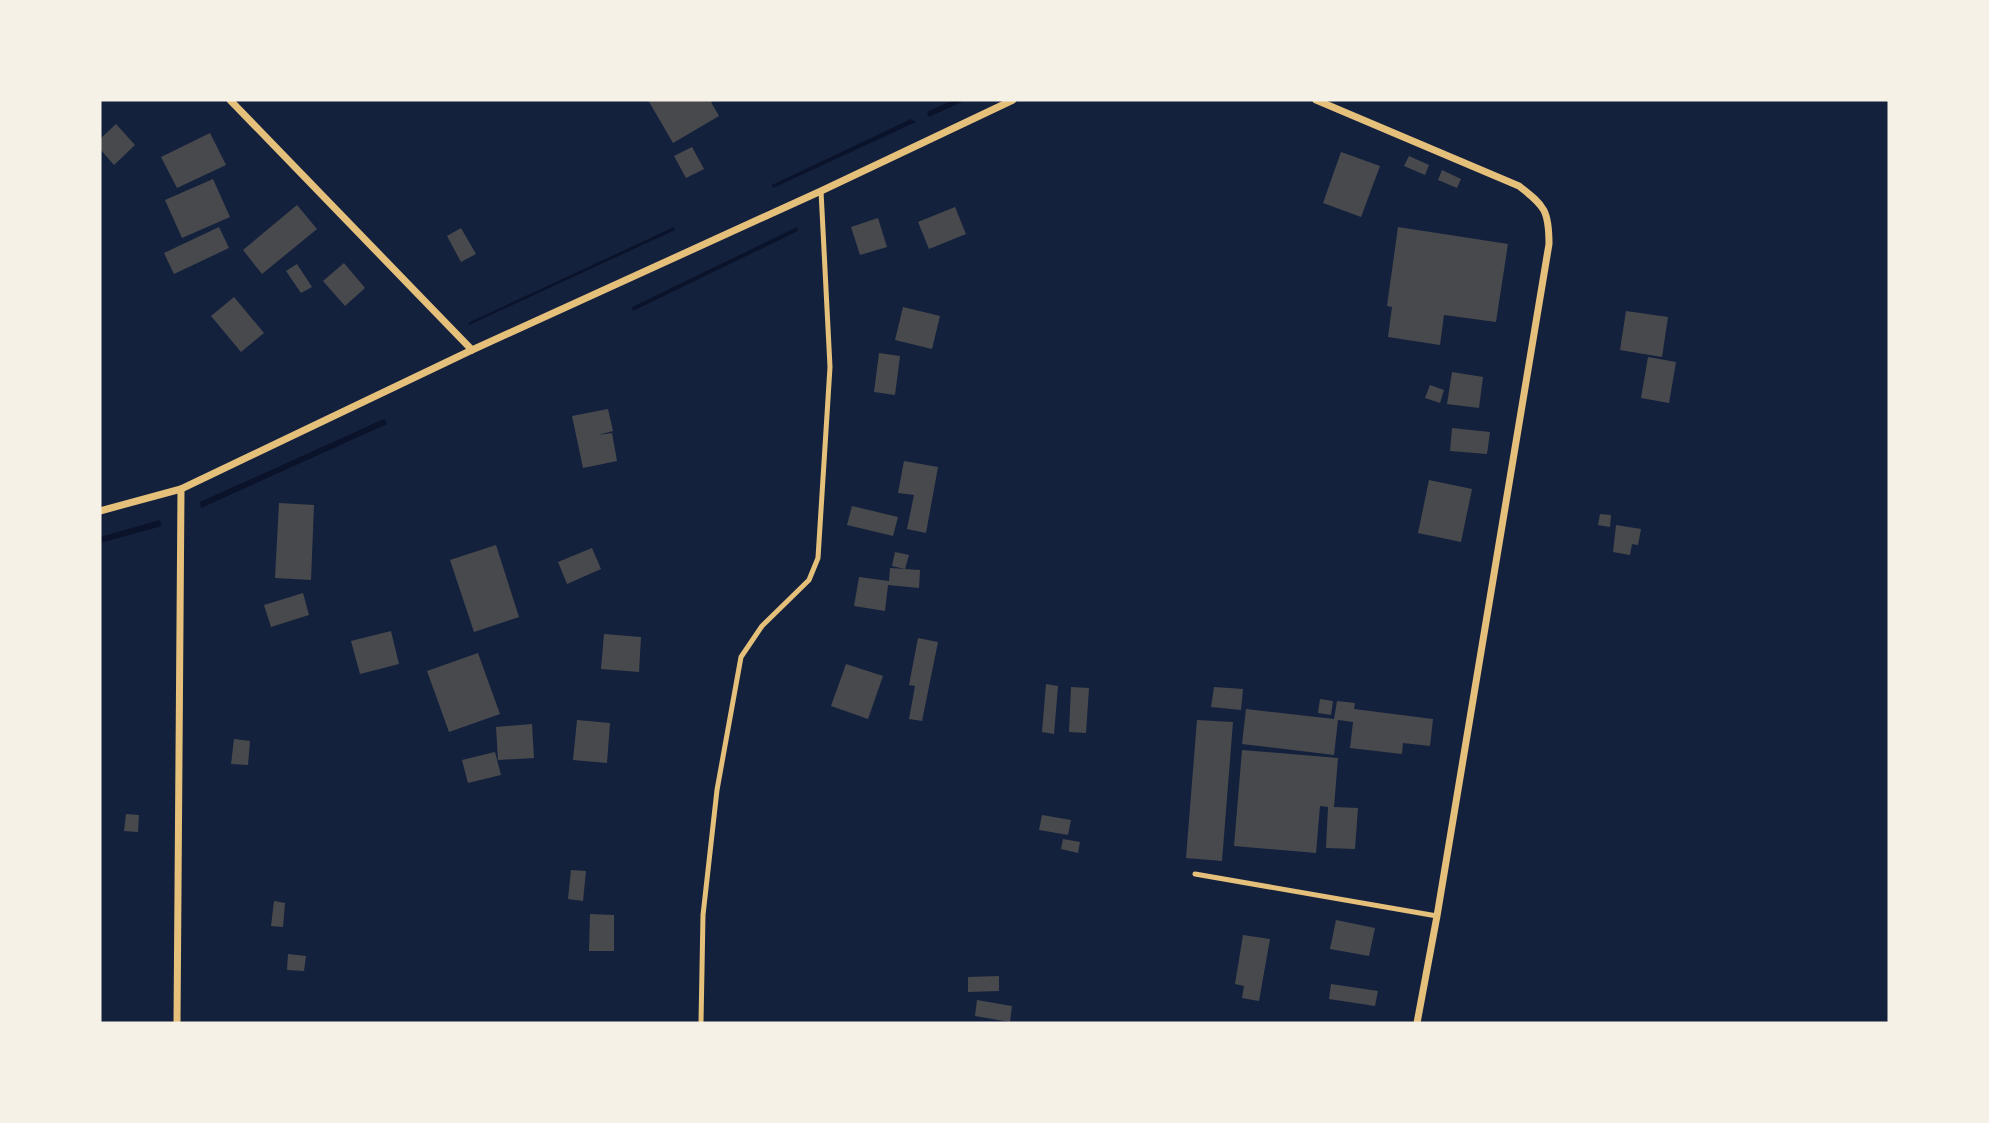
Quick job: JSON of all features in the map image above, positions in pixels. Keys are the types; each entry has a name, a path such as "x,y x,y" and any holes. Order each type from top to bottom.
{"street":[{"path":"230,100 472,350"},
{"path":"100,511 181,488 1013,100"},
{"path":"1316,100 1519,186 1538,201 1549,219 1549,244 1417,1023"},
{"path":"177,1023 181,488"}],"lane":[{"path":"701,1023 702,915 717,790 741,657 762,626 809,580 818,558 830,367 821,191"},
{"path":"1195,874 1437,916"}],"water":[{"path":"953,100 966,100 929,117 927,112"},
{"path":"911,119 916,122 773,188 772,185"},
{"path":"674,227 675,230 469,325 468,323"},
{"path":"797,227 798,231 633,311 632,307"},
{"path":"384,419 387,424 201,508 200,502"},
{"path":"160,520 162,526 100,543 100,537"}],"building":[{"path":"648,100 716,100 711,102 719,116 673,143"},
{"path":"116,124 135,145 114,165 100,149 100,139"},
{"path":"210,133 226,165 177,188 161,157"},
{"path":"692,147 704,169 686,178 674,156"},
{"path":"1341,152 1380,166 1361,217 1323,203"},
{"path":"1409,156 1429,165 1425,175 1404,166"},
{"path":"1442,170 1461,179 1457,188 1438,180"},
{"path":"213,179 230,217 182,238 165,200"},
{"path":"297,205 317,229 262,274 243,250"},
{"path":"955,207 966,234 929,249 918,222"},
{"path":"878,218 887,247 860,255 851,227"},
{"path":"219,227 229,248 174,274 164,253"},
{"path":"1398,227 1508,244 1496,322 1444,315 1440,345 1388,337 1392,307 1387,306"},
{"path":"461,228 476,254 461,262 447,236"},
{"path":"344,263 365,288 345,306 323,281"},
{"path":"297,264 312,287 301,293 286,271"},
{"path":"234,297 264,333 241,352 211,316"},
{"path":"903,307 940,316 932,349 895,340"},
{"path":"1626,311 1668,317 1662,357 1620,350"},
{"path":"879,353 900,356 895,395 874,392"},
{"path":"1648,357 1676,362 1669,403 1641,398"},
{"path":"1452,372 1483,377 1479,408 1447,404"},
{"path":"1430,385 1444,390 1440,403 1425,398"},
{"path":"608,409 613,431 598,435 612,433 617,461 583,468 572,416"},
{"path":"1452,428 1490,432 1487,454 1450,451"},
{"path":"904,461 938,467 926,533 907,529 914,495 898,493"},
{"path":"1429,480 1472,489 1461,542 1418,533"},
{"path":"279,503 314,505 311,580 275,578"},
{"path":"852,506 898,517 893,536 847,525"},
{"path":"1600,514 1611,515 1610,527 1598,525"},
{"path":"1616,525 1641,529 1638,545 1632,544 1630,555 1613,552"},
{"path":"496,545 519,617 474,632 450,560"},
{"path":"592,548 601,569 567,584 558,562"},
{"path":"895,552 909,555 905,569 892,566"},
{"path":"890,568 920,570 919,588 888,585 885,611 854,606 859,577 889,581"},
{"path":"303,593 309,615 271,627 264,605"},
{"path":"391,631 399,664 360,674 351,641"},
{"path":"604,634 641,637 639,672 601,669"},
{"path":"918,638 938,642 922,721 909,719 915,686 909,685"},
{"path":"478,653 500,714 449,732 427,671"},
{"path":"846,664 883,676 868,719 831,706"},
{"path":"1046,684 1058,686 1054,734 1042,732"},
{"path":"1071,687 1089,688 1086,733 1069,732"},
{"path":"1214,687 1243,689 1241,710 1211,707"},
{"path":"1320,699 1333,701 1331,715 1318,713"},
{"path":"1337,701 1355,703 1354,709 1433,719 1430,746 1403,743 1402,754 1350,748 1353,722 1338,720 1334,755 1242,744 1246,709 1334,719"},
{"path":"577,720 610,723 607,763 573,760"},
{"path":"1197,720 1233,722 1222,861 1186,858"},
{"path":"532,724 534,758 498,760 496,727"},
{"path":"234,739 250,741 248,765 231,764"},
{"path":"1242,750 1338,758 1334,807 1358,808 1355,849 1326,848 1328,807 1320,806 1316,853 1234,846"},
{"path":"495,752 501,775 468,783 462,760"},
{"path":"126,814 139,815 138,832 124,831"},
{"path":"1042,815 1071,820 1068,835 1039,830"},
{"path":"1063,839 1080,842 1078,853 1061,849"},
{"path":"571,870 586,871 583,901 568,899"},
{"path":"274,901 285,903 283,927 271,926"},
{"path":"590,914 614,915 614,951 589,951"},
{"path":"1336,920 1375,928 1369,956 1330,949"},
{"path":"1243,935 1270,939 1259,1001 1242,998 1244,986 1235,984"},
{"path":"288,954 306,956 304,971 287,970"},
{"path":"999,976 999,991 968,992 968,977"},
{"path":"1331,984 1378,991 1375,1006 1329,999"},
{"path":"977,1000 1012,1006 1010,1022 975,1016"}]}
